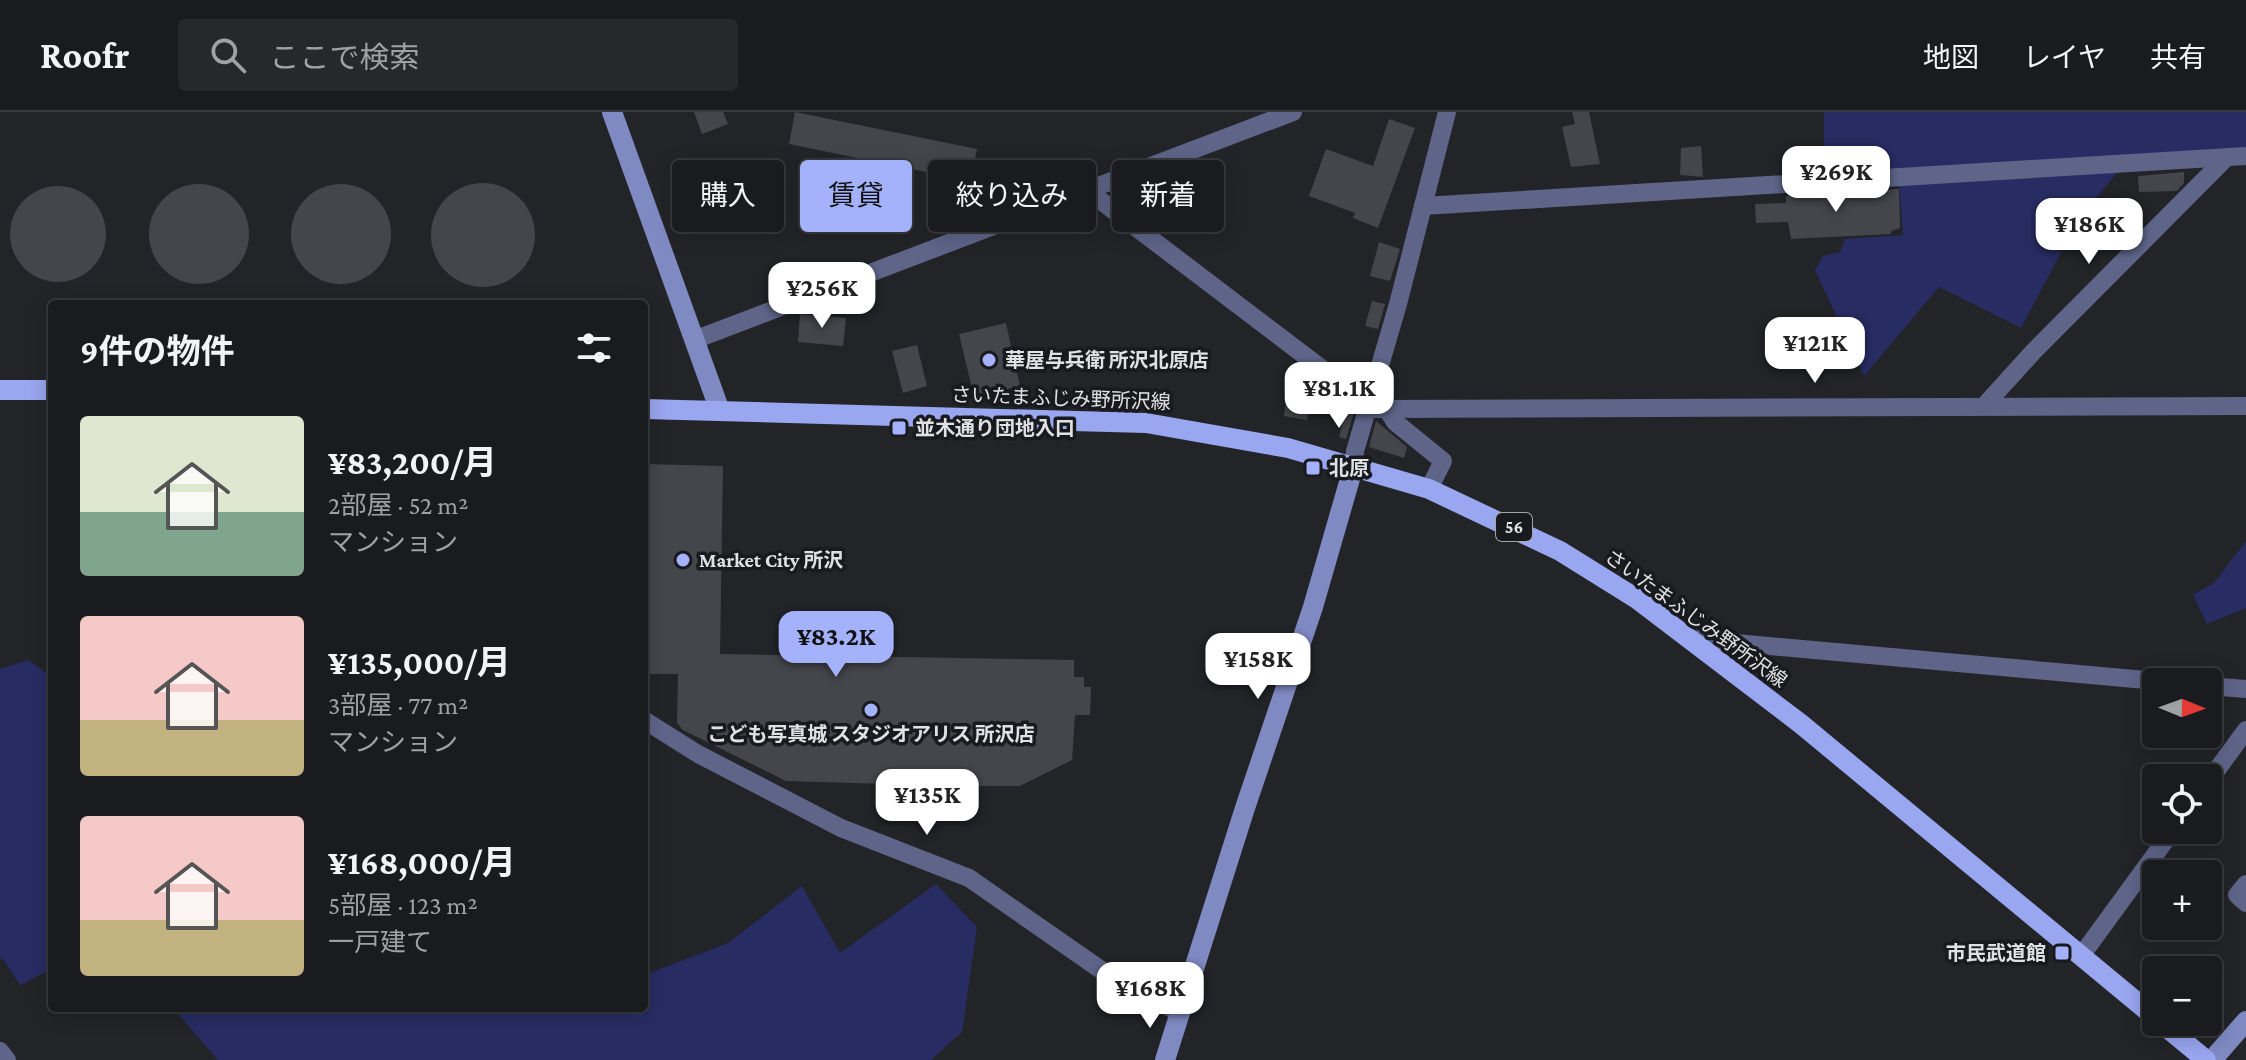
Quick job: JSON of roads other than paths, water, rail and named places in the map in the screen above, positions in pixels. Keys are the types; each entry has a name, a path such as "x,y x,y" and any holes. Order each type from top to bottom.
{"main road":[{"path":"0,390 48,390"},
{"name":"さいたまふじみ野所沢線","path":"648,409 1146,423 1255,440 1354,465 1429,489 1560,551 1637,599 1801,724 2142,1007"},
{"name":"さいたまふじみ野所沢線","path":"2177,1036 2206,1060"}],"street":[{"path":"612,112 720,411"},
{"path":"1096,188 1293,112"},
{"path":"1165,1060 1178,1012 1313,607 1354,465 1378,406 1447,112"},
{"path":"1423,206 2246,156"},
{"path":"1985,405 2033,352 2225,159"},
{"path":"1096,197 1378,406 1443,461 1429,489"},
{"path":"694,340 980,232"},
{"path":"1378,406 2246,406"},
{"path":"1692,639 2142,680"},
{"path":"2222,687 2246,689"},
{"path":"648,723 698,754 841,828 969,878 1104,972 1178,1012"},
{"path":"2221,764 2246,730"},
{"path":"2081,956 2163,844"},
{"path":"2246,884 2237,895 2246,903"},
{"path":"2212,1060 2246,1021"}],"place":[{"name":"華屋与兵衛 所沢北原店","path":"989,360"},
{"name":"並木通り団地入口","path":"899,428"},
{"name":"北原","path":"1313,468"},
{"name":"Market City 所沢","path":"683,560"},
{"name":"こども写真城 スタジオアリス 所沢店","path":"871,710"},
{"name":"市民武道館","path":"2062,953"}]}
